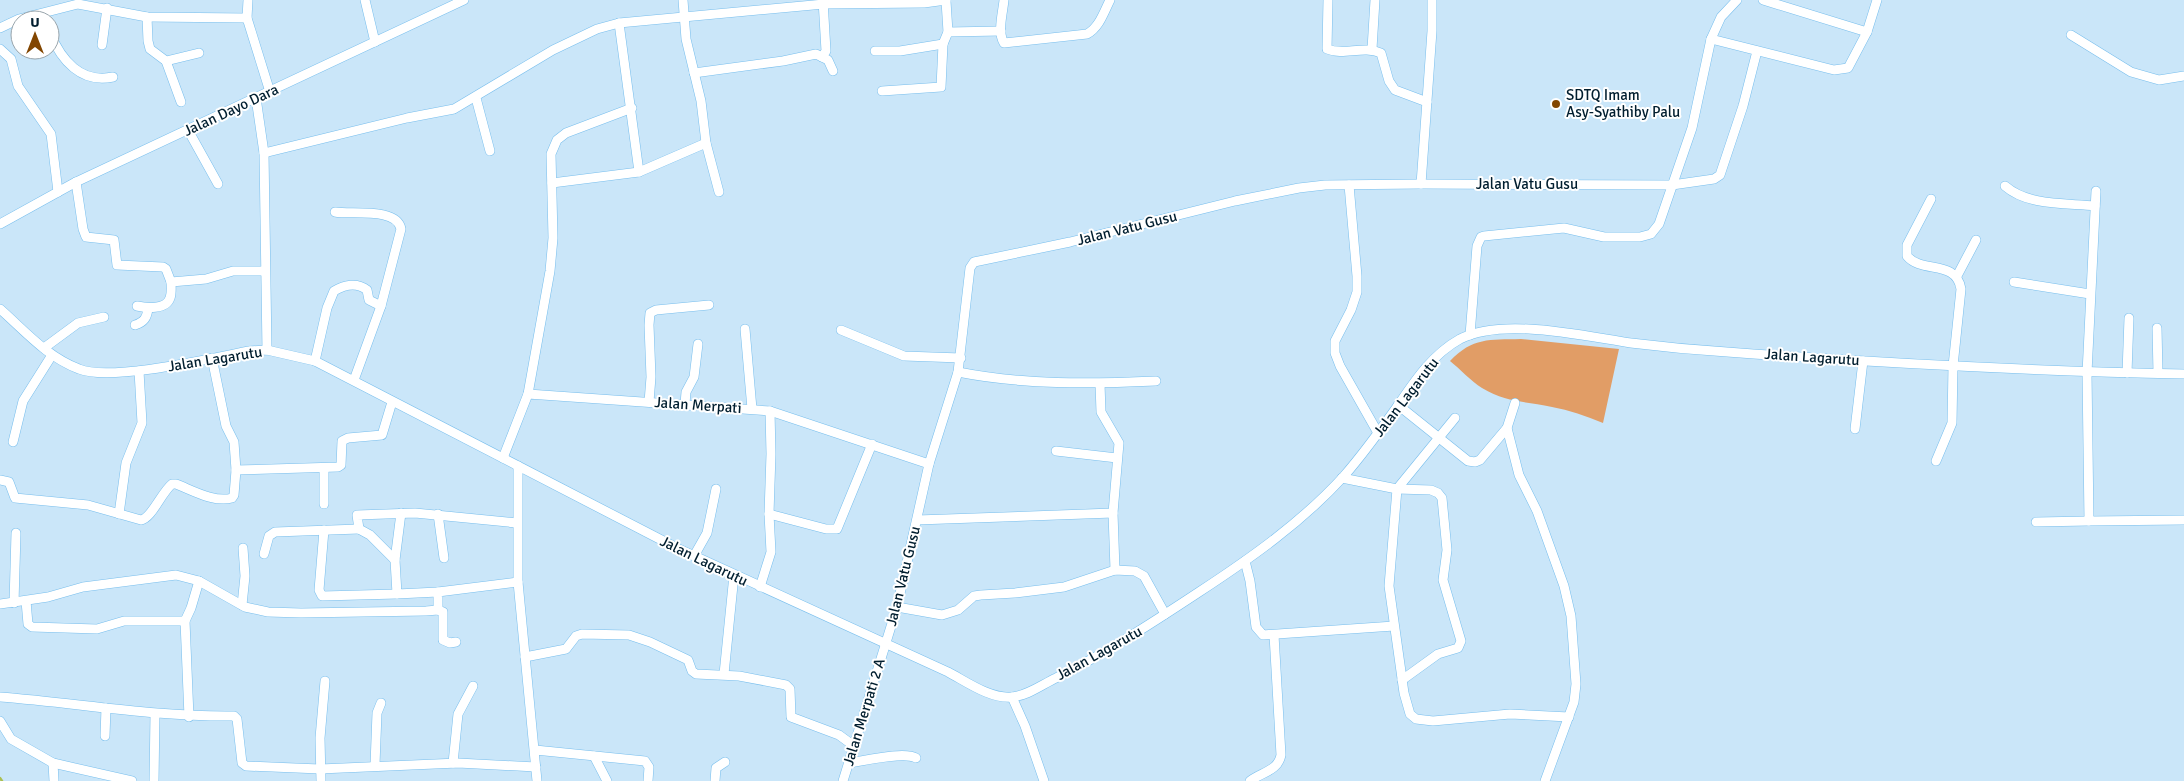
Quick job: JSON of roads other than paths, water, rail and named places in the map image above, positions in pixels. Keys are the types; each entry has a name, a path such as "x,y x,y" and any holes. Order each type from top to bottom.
{"street":[{"path":"248,0 247,18 270,92"},
{"path":"365,0 375,42"},
{"name":"Jalan Dayo Dara","path":"0,224 76,182 464,0"},
{"path":"683,0 684,18 694,73 702,101 706,143 719,192"},
{"path":"264,153 407,118 446,112 476,98 553,50 597,29 619,22 684,18 824,2 946,0 948,32 943,44 941,87 882,92"},
{"path":"1004,0 1001,31 1001,38 1004,43 1087,34 1098,24 1110,0"},
{"path":"1328,0 1327,49 1334,52 1372,49 1381,53 1389,81 1396,90 1427,102"},
{"path":"1372,49 1375,0"},
{"path":"1421,184 1432,31 1432,0"},
{"path":"1470,335 1477,246 1481,237 1497,233 1558,228 1604,237 1644,237 1654,232 1659,224 1692,128 1711,39 1721,17 1737,0"},
{"path":"1763,0 1867,32"},
{"path":"1711,39 1791,60 1839,70 1848,68 1867,32 1877,0"},
{"path":"822,57 826,51 824,2"},
{"path":"58,10 71,3 107,8 146,17 247,18"},
{"path":"102,45 107,8"},
{"path":"146,17 150,49 166,61 181,102"},
{"path":"619,22 632,108 639,172"},
{"path":"948,32 1001,31"},
{"path":"2071,34 2131,72 2159,80 2184,76"},
{"path":"875,51 900,50 943,44"},
{"path":"0,49 11,59 18,86 51,134 58,192"},
{"name":"Jalan Vatu Gusu","path":"885,644 897,607 929,464 958,372 970,268 974,262 1070,242 1279,191 1324,185 1672,185 1714,179 1720,175 1743,106 1757,51"},
{"path":"166,61 199,53"},
{"path":"694,73 757,65 816,54 828,60 833,70"},
{"path":"60,55 76,70 96,79 113,77"},
{"path":"256,98 264,153 266,218 264,270 267,350"},
{"path":"476,98 490,151"},
{"path":"503,458 528,394 550,271 553,238 552,154 557,140 566,133 632,108"},
{"path":"188,130 218,184"},
{"path":"552,183 639,172 706,143"},
{"path":"76,182 83,230 86,237 114,240 117,265 163,267 166,269 171,282 170,298 166,304 148,308 137,306"},
{"path":"1349,185 1357,292 1351,310 1335,340 1335,353 1340,366 1378,433"},
{"path":"2005,186 2016,194 2033,200 2095,206"},
{"path":"2089,521 2087,373 2096,191"},
{"path":"1931,199 1907,245 1907,256 1914,262 1957,276"},
{"path":"335,212 373,213 389,217 400,223 400,235 381,306 354,380"},
{"path":"1936,461 1952,423 1953,366 1961,289 1957,276 1976,240"},
{"path":"171,282 206,279 233,271 264,270"},
{"path":"2014,282 2090,294"},
{"path":"315,361 327,308 334,291 346,286 361,286 368,292 370,300 381,306"},
{"path":"649,402 652,377 650,312 709,305"},
{"path":"135,325 144,320 148,315 148,308"},
{"name":"Jalan Lagarutu","path":"0,309 52,355 86,372 139,371 249,350 267,350 315,361 354,380 392,402 760,588 948,672 989,693 1012,697 1022,695 1096,657 1245,562 1281,535 1342,478 1378,433 1423,371 1437,356 1456,341 1470,335 1492,329 1518,329 1683,349 2087,373 2184,374"},
{"path":"44,348 78,324 104,317"},
{"path":"2127,373 2129,318"},
{"path":"2157,328 2158,373"},
{"path":"745,329 752,409"},
{"path":"841,330 904,356 961,358"},
{"path":"685,404 686,392 694,377 698,344"},
{"path":"13,442 23,401 52,355"},
{"path":"0,480 9,482 15,498 88,505 144,520 168,487 174,484 223,500 232,498 236,470 234,442 226,426 212,358"},
{"path":"1855,428 1862,361"},
{"path":"119,514 126,463 142,423 139,371"},
{"path":"958,372 1004,380 1064,384 1156,381"},
{"path":"1100,384 1101,412 1119,443 1113,513 1114,570"},
{"name":"Jalan Merpati","path":"528,394 770,411 929,464"},
{"path":"236,470 324,468 341,465 342,441 345,439 382,435 392,402"},
{"path":"1398,405 1468,461 1475,462 1480,460 1507,428 1515,403"},
{"path":"760,588 771,552 768,514 771,454 770,411"},
{"path":"1455,418 1397,489 1389,586 1402,680 1410,714 1416,719 1433,721 1510,714 1568,717"},
{"path":"1507,428 1519,475 1537,511 1568,598 1576,684 1574,702 1545,781"},
{"path":"768,514 826,529 837,529 872,444"},
{"path":"1056,451 1117,458"},
{"path":"518,466 518,582 537,781"},
{"path":"324,468 324,504"},
{"path":"1342,478 1397,489 1431,490 1438,493 1442,498 1447,550 1443,580 1461,640 1458,648 1438,654 1402,680"},
{"path":"694,556 707,533 716,489"},
{"path":"397,594 395,560 400,513"},
{"path":"917,520 1113,513"},
{"path":"359,529 357,518 360,514 438,514 517,523"},
{"path":"438,514 444,558"},
{"path":"2036,522 2184,520"},
{"path":"264,554 269,536 273,533 359,529 370,535 395,560"},
{"path":"324,530 319,590 322,596 438,592 518,582"},
{"path":"14,602 16,533"},
{"path":"242,605 244,548"},
{"path":"1245,562 1250,581 1256,627 1263,635 1394,626"},
{"path":"897,607 942,615 958,610 974,596 1064,587 1114,570 1128,570 1140,573 1166,614"},
{"path":"724,674 734,575"},
{"path":"0,604 48,598 83,587 176,576 199,581 252,609 278,613 438,610 443,612 443,640 450,643 456,642"},
{"path":"188,717 185,621 199,581"},
{"path":"438,592 438,610"},
{"path":"26,601 28,624 32,627 97,629 124,621 185,621"},
{"path":"525,657 566,649 576,636 582,634 622,634 650,642 688,660 692,671 696,674 724,674 778,682 788,686 790,717 832,732 854,746"},
{"path":"1250,781 1274,768 1280,762 1274,635"},
{"name":"Jalan Merpati 2 A","path":"843,781 885,644"},
{"path":"321,781 321,716 325,681"},
{"path":"453,763 458,714 473,686"},
{"path":"0,697 188,717 236,717 244,766 320,769 375,765 453,763 536,767"},
{"path":"1012,697 1025,726 1044,781"},
{"path":"375,765 377,714 381,702"},
{"path":"104,736 106,708"},
{"path":"154,781 155,714"},
{"path":"0,721 11,739 53,763 132,781"},
{"path":"535,750 645,761 649,767 648,781"},
{"path":"594,756 607,781"},
{"path":"849,763 902,756 916,758"},
{"path":"715,781 716,768 725,762"},
{"path":"53,763 54,781"}],"place":[{"name":"SDTQ Imam Asy-Syathiby Palu","path":"1556,104"}]}
